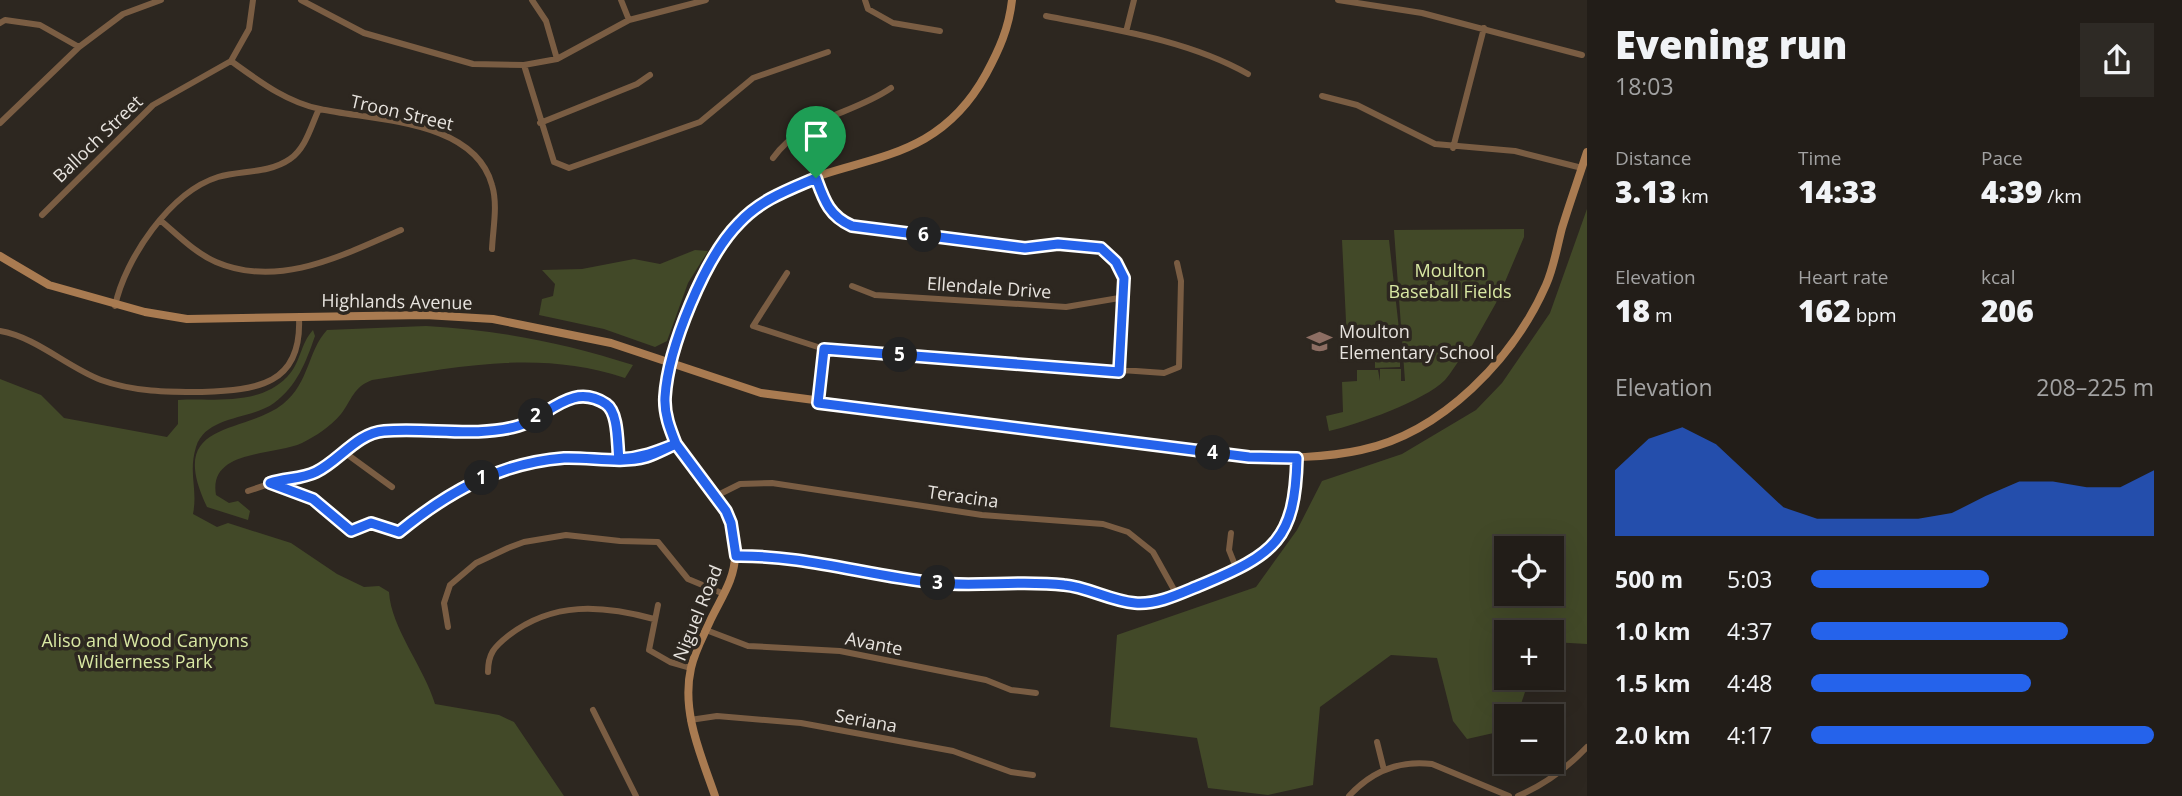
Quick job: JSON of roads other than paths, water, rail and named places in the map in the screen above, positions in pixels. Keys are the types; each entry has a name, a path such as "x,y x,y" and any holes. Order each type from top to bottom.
{"main road":[{"name":"Niguel Road","path":"715,796 690,720 691,668 733,575 736,556 731,523 716,496 695,473 676,444 665,410 665,396 685,316 715,252 755,208 775,195 816,178 900,153 925,139 960,110 979,86 1003,42 1012,0"},
{"name":"Highlands Avenue","path":"0,256 49,285 115,306 187,319 425,315 493,319 611,343 761,393 818,403 1249,457 1297,458 1362,450 1397,438 1426,424 1498,365 1526,325 1547,282 1587,152"}],"street":[{"path":"0,122 79,47 123,14 161,0"},
{"path":"231,61 249,29 253,0"},
{"path":"301,0 365,33 473,64 524,65 557,59 629,20 702,1"},
{"path":"532,0 546,21 557,59"},
{"path":"621,0 629,20"},
{"path":"866,0 868,9 893,23 940,31"},
{"path":"1126,32 1134,0"},
{"path":"1338,0 1392,6 1582,55"},
{"path":"1046,16 1126,32 1231,64 1248,74"},
{"path":"0,23 5,20 40,24 79,47"},
{"path":"1453,148 1484,28"},
{"path":"524,65 554,162 569,167 700,122 753,78 828,52"},
{"name":"Troon Street","path":"231,61 271,90 319,109 382,118 457,139 472,150 492,183 495,201 492,249"},
{"name":"Balloch Street","path":"42,215 153,105 231,61"},
{"path":"540,123 637,84 650,75"},
{"path":"773,158 785,142 802,128 871,102 891,88"},
{"path":"1321,96 1357,105 1413,135 1453,148 1516,151 1582,168"},
{"path":"115,306 131,259 160,220 197,186 218,177 271,168 291,158 302,149 319,109"},
{"path":"802,128 826,206 839,220 852,226 1025,248 1058,244 1101,248 1116,262 1124,278 1119,372"},
{"path":"160,220 197,251 216,262 255,273 317,264 401,230"},
{"path":"786,273 753,326 824,349 1119,372 1164,373 1179,367 1181,281 1177,263"},
{"name":"Ellendale Drive","path":"852,286 875,295 1066,307 1125,297"},
{"path":"0,331 26,340 80,370 117,384 168,392 240,391 261,387 278,377 289,365 300,333 299,318"},
{"path":"818,403 824,349"},
{"path":"248,491 314,473 344,452 384,431 442,431 519,426 558,402 571,398 588,398 609,406 613,412 619,459"},
{"path":"270,483 313,499 351,531 371,523 399,532 443,498 493,474 564,458 647,457 676,444"},
{"path":"344,452 392,487"},
{"path":"736,556 793,559 936,583 1066,585 1117,601 1139,604 1177,594 1237,570 1267,551 1287,525 1296,496 1297,458"},
{"name":"Teracina","path":"716,496 740,484 772,483 982,515 1103,524 1128,532 1153,552 1177,594"},
{"path":"1231,533 1229,550 1237,570"},
{"path":"448,627 444,597 450,585 464,572 524,542 566,535 658,542 688,579 723,594"},
{"path":"658,605 649,650 670,662 691,668"},
{"path":"488,671 488,657 496,645 540,617 571,608 595,607 654,619"},
{"name":"Avante","path":"706,630 732,643 840,651 986,680 1010,690 1036,693"},
{"path":"593,710 636,796"},
{"name":"Seriana","path":"690,720 717,716 801,723 953,751 1011,772 1033,775"},
{"path":"1377,742 1384,770"},
{"path":"1518,796 1553,777 1587,747"},
{"path":"1349,796 1368,777 1384,770 1419,762 1432,764 1509,796"}],"place":[{"name":"Moulton Elementary School","path":"1319,342"}],"park label":[{"name":"Moulton Baseball Fields","path":"1450,281"},
{"name":"Aliso and Wood Canyons Wilderness Park","path":"145,651"}]}
